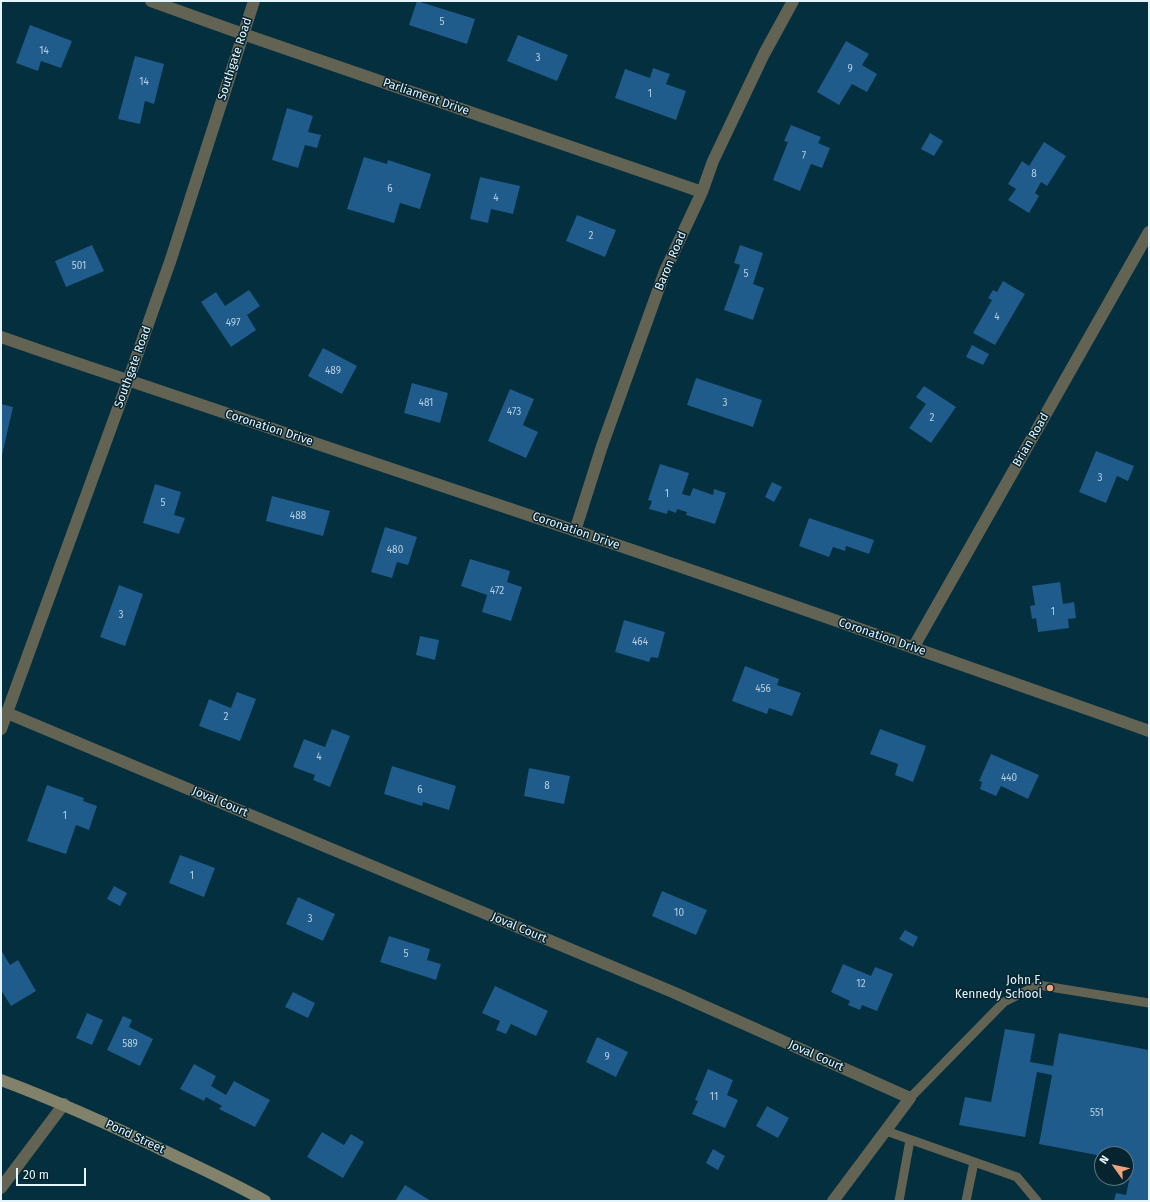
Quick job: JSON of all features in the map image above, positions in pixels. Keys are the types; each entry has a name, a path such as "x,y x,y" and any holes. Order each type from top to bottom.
{"main road":[{"name":"Pond Street","path":"1,1080 64,1104 244,1188 265,1201"}],"street":[{"name":"Parliament Drive","path":"151,1 702,192"},
{"name":"Southgate Road","path":"1,729 128,381 173,252 254,1"},
{"name":"Baron Road","path":"575,531 602,446 665,271 702,192 713,161 764,54 793,1"},
{"name":"Brian Road","path":"913,648 1149,232"},
{"name":"Coronation Drive","path":"1,337 575,531 1149,731"},
{"name":"Joval Court","path":"7,713 675,993 910,1098"},
{"path":"834,1201 910,1098"},
{"path":"1,1188 64,1104"}],"lane":[{"path":"910,1098 1004,1002 1038,985 1149,1003"},
{"path":"886,1131 1017,1177 1037,1201"},
{"path":"899,1201 910,1140"},
{"path":"966,1201 974,1162"}],"building":[{"path":"417,1 475,19 467,44 409,25"},
{"path":"30,25 72,41 61,68 41,61 38,71 16,63"},
{"path":"518,35 568,55 557,81 507,61"},
{"path":"846,41 869,54 862,65 877,74 867,92 852,84 839,105 817,92"},
{"path":"135,56 164,64 154,104 145,101 140,124 118,119"},
{"path":"653,68 670,74 666,84 686,91 676,120 615,98 625,69 650,78"},
{"path":"287,108 313,116 308,132 321,135 317,148 305,145 298,168 272,160"},
{"path":"791,125 821,137 818,143 830,148 822,168 811,164 800,191 773,180 788,142 784,141"},
{"path":"930,133 943,141 934,156 921,149"},
{"path":"1044,142 1066,156 1047,186 1041,182 1035,193 1039,196 1029,213 1008,200 1016,189 1008,184 1022,161 1029,166"},
{"path":"364,157 387,164 388,160 431,174 420,209 400,203 394,223 347,209"},
{"path":"480,177 520,186 513,214 491,209 488,223 470,219"},
{"path":"577,215 616,230 605,257 566,241"},
{"path":"92,245 104,271 66,287 55,261"},
{"path":"740,245 763,253 753,284 764,288 753,320 724,310 740,265 734,263"},
{"path":"1003,281 1025,294 995,345 973,333 992,300 988,298 993,290 997,292"},
{"path":"249,290 260,306 247,315 256,330 231,347 201,302 216,292 225,306"},
{"path":"972,345 989,354 983,365 966,357"},
{"path":"323,348 357,366 342,394 308,376"},
{"path":"696,378 762,400 753,427 687,405"},
{"path":"412,383 448,393 440,423 404,413"},
{"path":"924,386 956,407 931,443 909,428 926,404 916,397"},
{"path":"510,389 534,399 523,425 538,432 526,458 488,441"},
{"path":"1,404 13,407 2,455 1,455"},
{"path":"1096,451 1134,466 1128,481 1117,476 1106,503 1079,492"},
{"path":"660,464 689,473 682,494 690,496 693,488 713,495 714,489 726,493 715,524 686,515 687,512 677,509 676,513 668,510 667,514 649,509 652,501 648,500"},
{"path":"772,482 782,487 774,502 765,497"},
{"path":"155,484 181,492 174,515 185,518 179,534 143,523"},
{"path":"272,496 330,511 323,536 266,521"},
{"path":"809,518 874,540 869,554 846,546 845,551 833,547 829,557 799,546"},
{"path":"385,527 417,537 408,565 397,562 392,578 371,572"},
{"path":"470,559 510,571 507,582 522,587 511,621 482,612 487,595 461,586"},
{"path":"1060,582 1063,604 1074,602 1076,618 1068,619 1069,628 1038,632 1036,618 1032,619 1030,606 1035,605 1032,586"},
{"path":"119,585 143,594 125,646 100,637"},
{"path":"624,620 665,632 658,658 651,657 649,662 615,652"},
{"path":"420,636 439,640 435,660 416,655"},
{"path":"745,666 779,679 777,685 801,693 792,716 769,708 767,714 732,701"},
{"path":"237,692 256,699 240,741 199,726 209,699 231,708"},
{"path":"332,729 350,736 330,787 313,780 315,775 293,767 304,739 325,747"},
{"path":"880,729 926,746 913,782 895,775 898,764 870,754"},
{"path":"991,754 1039,775 1028,799 1001,786 996,796 980,789 982,782 979,781"},
{"path":"392,766 456,786 449,810 423,802 422,806 384,794"},
{"path":"529,768 570,776 564,804 524,796"},
{"path":"47,785 84,798 83,801 97,806 89,830 76,825 66,854 27,841"},
{"path":"180,855 215,868 204,897 169,883"},
{"path":"114,886 127,893 120,906 107,899"},
{"path":"662,891 707,910 696,935 652,916"},
{"path":"298,897 335,914 323,941 286,924"},
{"path":"905,930 918,937 913,947 899,939"},
{"path":"389,936 430,949 427,960 441,964 436,980 380,962"},
{"path":"1,950 10,965 18,960 36,991 11,1006 1,990"},
{"path":"843,964 871,976 875,967 893,974 877,1011 862,1005 860,1010 848,1005 850,1001 831,992"},
{"path":"495,986 548,1011 536,1036 511,1024 506,1034 496,1030 500,1021 482,1013"},
{"path":"293,992 315,1003 308,1018 285,1007"},
{"path":"87,1013 103,1020 92,1045 76,1038"},
{"path":"123,1016 132,1020 129,1027 153,1039 140,1066 107,1050"},
{"path":"1005,1029 1035,1034 1030,1062 1053,1066 1059,1033 1149,1050 1149,1201 1114,1201 1116,1193 1126,1195 1128,1186 1134,1186 1134,1146 1094,1146 1094,1154 1039,1144 1052,1075 1037,1072 1025,1137 959,1125 965,1097 991,1102"},
{"path":"597,1037 628,1052 616,1077 586,1062"},
{"path":"194,1064 216,1076 211,1086 226,1095 234,1081 270,1100 255,1127 219,1109 222,1106 206,1097 204,1101 180,1089"},
{"path":"708,1069 733,1080 727,1095 738,1100 725,1128 692,1114 698,1101 695,1100"},
{"path":"767,1106 789,1118 778,1138 756,1126"},
{"path":"322,1132 344,1145 351,1134 364,1142 343,1178 307,1157"},
{"path":"713,1149 725,1156 718,1170 706,1163"},
{"path":"405,1185 431,1201 395,1201"}],"place":[{"name":"John F. Kennedy School","path":"1050,988"}]}
